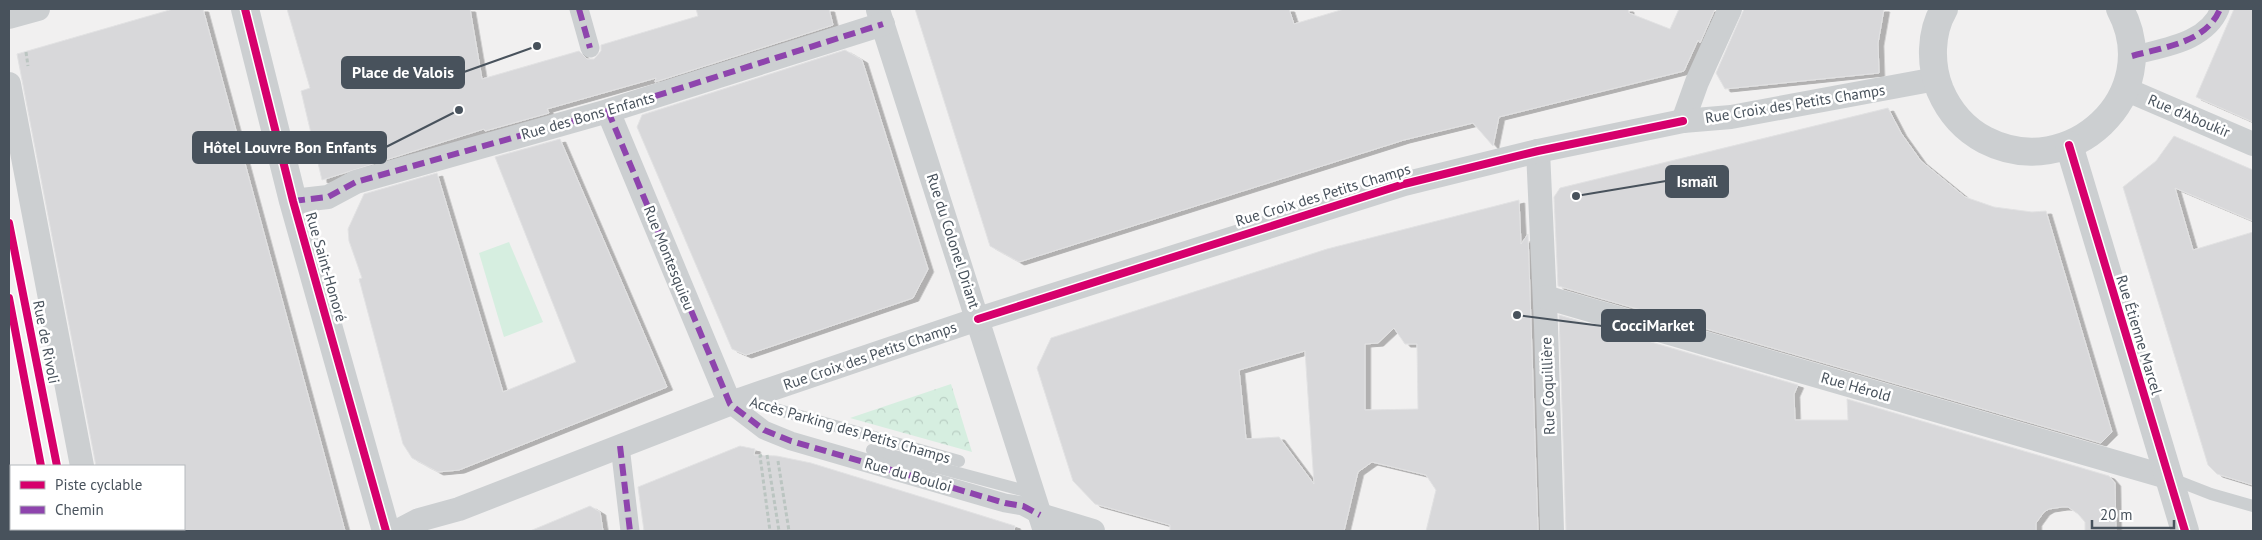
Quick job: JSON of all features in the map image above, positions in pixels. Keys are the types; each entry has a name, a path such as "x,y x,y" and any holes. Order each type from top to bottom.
{"street":[{"path":"9,17 38,9"},
{"name":"Rue Saint-Honoré","path":"245,9 293,201 386,531"},
{"path":"579,9 590,48"},
{"path":"1683,121 1697,82 1730,9"},
{"path":"1940,10 1933,49 1936,80 1944,99 1957,118 1976,135 1998,146 2016,151 2038,152 2069,145 2086,136 2101,125 2115,108 2125,89 2132,56 2126,20 2120,9"},
{"path":"2132,56 2188,41 2216,21 2220,9"},
{"name":"Rue des Bons Enfants","path":"293,201 328,197 356,182 608,111 880,16"},
{"name":"Rue du Colonel Driant","path":"880,16 1039,513"},
{"name":"Rue Croix des Petits Champs","path":"398,531 419,520 459,509 736,402 978,319 1404,184 1538,151 1683,121 1731,117 1936,80"},
{"name":"Rue de Rivoli","path":"9,84 82,465"},
{"name":"Rue d'Aboukir","path":"2125,89 2253,144"},
{"name":"Rue Montesquieu","path":"608,111 736,402"},
{"name":"Rue Étienne Marcel","path":"2069,145 2185,531"},
{"name":"Rue Coquillière","path":"1538,151 1545,298 1552,531"},
{"name":"Rue Hérold","path":"1545,298 2168,477"},
{"name":"Rue du Bouloi","path":"736,402 764,430 792,442 1006,503 1023,506 1093,531"},
{"path":"620,446 630,531"}],"lane":[{"name":"Accès Parking des Petits Champs","path":"736,402 959,462"},
{"name":"Accès Parking des Petits Champs","path":"872,450 1039,513"},
{"path":"2168,477 2212,494 2253,506"}],"path":[{"path":"770,531 760,454 777,460 789,531"},
{"path":"768,456 779,531"}],"green space":[{"path":"509,242 543,322 504,337 479,253"},
{"path":"951,384 972,452 850,418"}],"building":[{"path":"173,9 203,9 345,531 184,531 185,465 96,465 17,54"},
{"path":"287,9 470,9 482,79 579,51 587,59 594,59 601,51 601,45 698,16 696,9 829,9 833,25 655,82 656,78 547,109 549,113 485,131 484,129 322,180 301,91 310,88"},
{"path":"915,9 1289,9 1294,24 1344,9 1628,9 1629,13 1670,29 1679,9 1715,9 1700,43 1698,40 1684,71 1499,117 1493,146 1473,123 1404,140 1019,262 990,246"},
{"path":"1744,9 1884,9 1878,43 1879,73 1725,89 1716,73"},
{"path":"2234,9 2253,9 2253,122 2196,97"},
{"path":"845,50 862,60 928,269 913,298 746,355 732,349 637,127 642,115"},
{"path":"1888,108 1901,133 1921,161 1965,197 1994,207 2032,212 2046,211 2112,432 2101,443 1558,286 1554,197 1560,188"},
{"path":"2174,136 2253,170 2253,221 2175,188 2193,250 2253,232 2253,485 2217,474 2208,465 2123,187 2156,161"},
{"path":"560,139 667,387 459,470 438,472 412,458 403,444 359,279 362,278 349,241 348,229 364,194 437,173 503,392 576,362 495,157"},
{"path":"1519,200 1521,244 1528,234 1538,531 1426,531 1436,490 1426,475 1372,462 1358,472 1344,531 1170,531 1170,525 1095,504 1073,481 1037,368 1051,338 1327,249","holes":["1394,328 1405,344 1417,344 1418,409 1365,410 1365,344 1378,343","1305,351 1314,484 1279,437 1246,439 1239,370"]},
{"path":"1559,315 1798,385 1794,394 1795,420 1848,420 1847,399 2109,476 2115,483 2116,531 2085,531 2085,522 2078,514 2068,507 2062,507 2049,509 2044,512 2036,523 2036,531 1566,531"},
{"path":"740,446 755,449 754,455 777,456 811,463 941,503 1015,526 1014,531 644,531 638,487"},
{"path":"590,506 600,512 603,531 530,531"}],"marked path":[{"path":"579,9 590,48"},
{"path":"2132,56 2183,42 2205,29 2214,20 2220,9"},
{"path":"293,201 328,197 356,182 608,111 883,24"},
{"path":"608,111 730,404 764,430 791,441 1005,503 1023,506 1040,515"},
{"path":"620,446 630,531"}],"cycle path":[{"path":"245,9 293,201 386,531"},
{"path":"978,319 1404,184 1538,151 1683,121"},
{"path":"2069,145 2185,531"},
{"path":"9,223 57,465"},
{"path":"9,298 41,465"}],"place":[{"name":"Place de Valois","path":"537,46"},
{"name":"Hôtel Louvre Bon Enfants","path":"459,110"},
{"name":"Ismaïl","path":"1576,196"},
{"name":"CocciMarket","path":"1517,315"}]}
